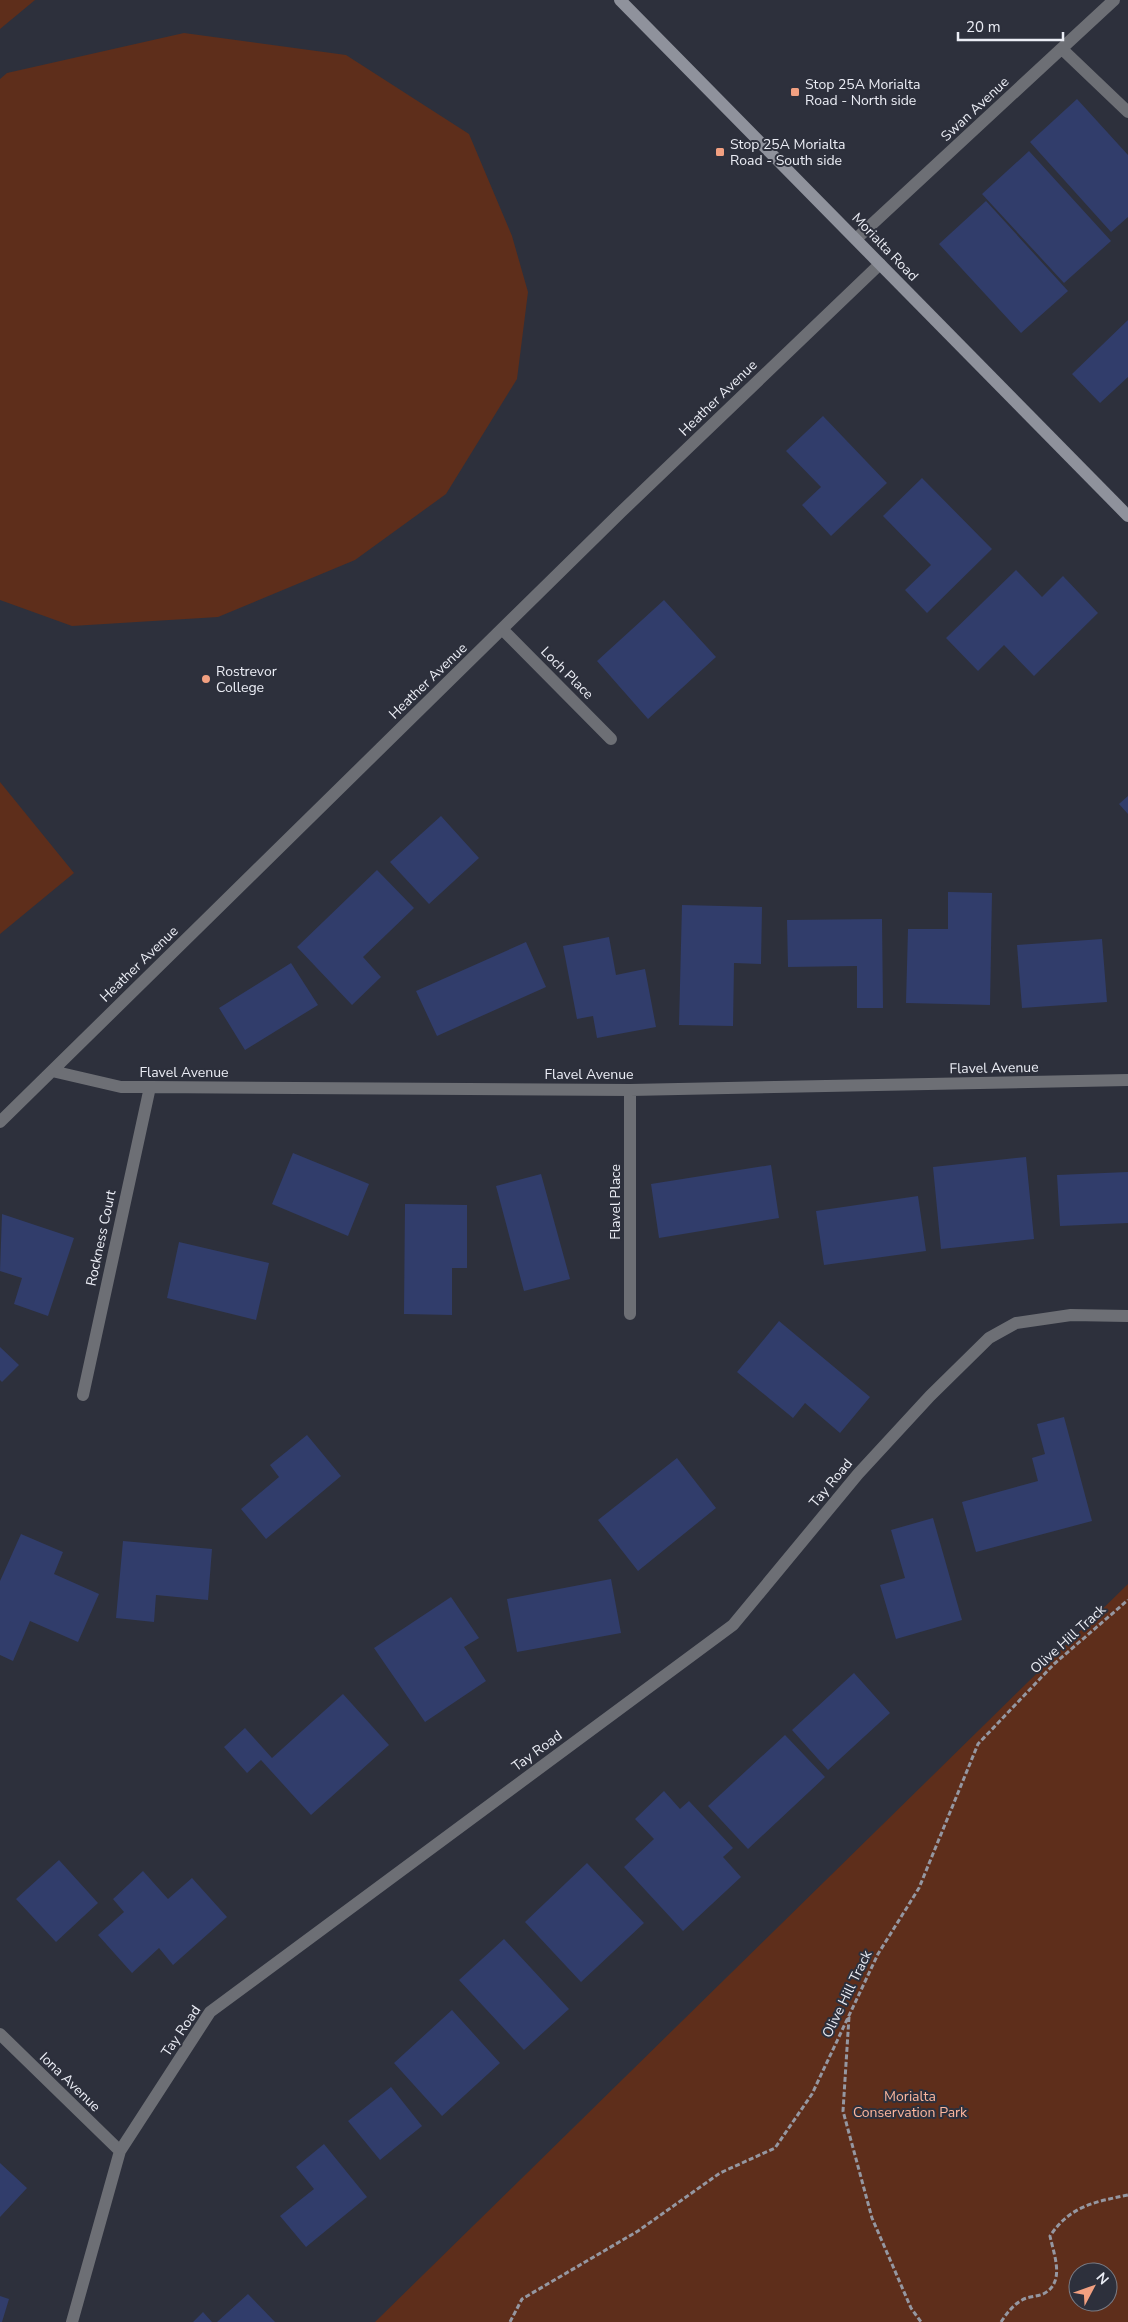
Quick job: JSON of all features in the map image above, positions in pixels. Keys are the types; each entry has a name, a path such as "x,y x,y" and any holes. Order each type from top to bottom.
{"main road":[{"name":"Morialta Road","path":"620,0 1128,516"}],"street":[{"name":"Swan Avenue","path":"856,239 1114,0"},
{"path":"1062,49 1128,112"},
{"name":"Heather Avenue","path":"0,1122 502,628 880,264"},
{"name":"Loch Place","path":"502,628 611,739"},
{"name":"Flavel Avenue","path":"52,1071 121,1087 630,1090 1128,1080"},
{"name":"Rockness Court","path":"82,1395 150,1087"},
{"name":"Flavel Place","path":"630,1090 630,1314"},
{"name":"Tay Road","path":"72,2322 120,2151 210,2012 733,1626 858,1474 930,1396 989,1338 1016,1323 1071,1315 1128,1316"},
{"name":"Iona Avenue","path":"0,2034 120,2151"}],"path":[{"name":"Olive Hill Track","path":"510,2322 522,2300 638,2231 720,2173 775,2148 812,2094 878,1954 918,1888 978,1744 1054,1664 1128,1600"},
{"path":"850,2014 843,2111 872,2218 911,2308 921,2322"},
{"path":"1001,2322 1010,2308 1023,2299 1043,2294 1053,2287 1056,2282 1056,2268 1050,2236 1059,2222 1080,2207 1128,2195"}],"green space":[{"path":"0,0 35,0 0,29"},
{"path":"184,33 346,55 469,134 512,236 528,292 517,379 446,494 355,560 218,617 72,626 0,600 0,79 7,73"},
{"path":"0,782 74,873 0,934"},
{"name":"Morialta Conservation Park","path":"1128,1584 1128,2322 375,2322"}],"building":[{"path":"1077,99 1128,155 1128,217 1111,232 1030,142"},
{"path":"1029,151 1111,241 1064,283 982,194"},
{"path":"986,201 1068,291 1021,333 939,244"},
{"path":"1128,320 1128,377 1100,403 1072,374"},
{"path":"823,416 887,483 831,536 802,505 821,487 786,451"},
{"path":"922,478 992,549 927,613 905,590 931,565 883,516"},
{"path":"1016,570 1042,597 1063,576 1098,613 1034,676 1004,645 978,671 946,638"},
{"path":"664,600 716,657 648,719 597,661"},
{"path":"1128,796 1128,814 1119,804"},
{"path":"441,816 479,858 429,904 390,862"},
{"path":"377,870 414,908 363,957 381,977 352,1005 297,947"},
{"path":"948,892 992,893 990,1005 906,1003 908,929 948,929"},
{"path":"682,905 762,907 761,964 734,963 733,1026 679,1025"},
{"path":"882,919 883,1008 857,1008 857,966 788,967 787,920"},
{"path":"609,937 616,975 645,969 656,1027 597,1038 593,1016 577,1019 563,946"},
{"path":"1102,939 1107,1002 1022,1008 1017,945"},
{"path":"526,942 546,987 437,1036 416,991"},
{"path":"291,963 318,1005 245,1050 219,1008"},
{"path":"293,1153 369,1184 348,1236 272,1204"},
{"path":"1026,1157 1034,1239 941,1249 933,1167"},
{"path":"771,1165 779,1218 659,1238 651,1184"},
{"path":"1128,1172 1128,1223 1060,1226 1057,1175"},
{"path":"541,1174 570,1279 524,1291 496,1186"},
{"path":"918,1196 926,1251 824,1265 816,1211"},
{"path":"405,1204 467,1205 467,1268 452,1268 452,1315 404,1314"},
{"path":"2,1214 74,1238 48,1316 14,1304 22,1278 0,1271"},
{"path":"179,1242 269,1263 256,1320 167,1298"},
{"path":"779,1321 870,1397 840,1433 805,1403 793,1418 737,1372"},
{"path":"0,1347 19,1365 2,1382 0,1380"},
{"path":"1064,1417 1092,1521 976,1552 962,1502 1038,1481 1032,1458 1045,1454 1037,1424"},
{"path":"307,1435 341,1476 266,1539 241,1509 279,1477 270,1465"},
{"path":"677,1458 716,1508 638,1571 598,1520"},
{"path":"933,1518 962,1620 896,1639 880,1585 905,1578 891,1530"},
{"path":"21,1534 63,1552 54,1574 99,1594 78,1642 30,1621 13,1661 0,1655 0,1581"},
{"path":"123,1541 212,1549 208,1600 156,1595 154,1622 116,1618"},
{"path":"611,1579 621,1633 517,1652 507,1599"},
{"path":"451,1597 479,1638 464,1647 486,1681 425,1722 374,1648"},
{"path":"854,1673 890,1713 828,1770 792,1730"},
{"path":"343,1694 389,1745 311,1815 261,1760 247,1773 224,1747 245,1728 272,1758"},
{"path":"785,1735 825,1777 748,1849 708,1806"},
{"path":"664,1791 680,1809 689,1801 733,1848 723,1857 741,1877 683,1931 624,1867 654,1839 635,1819"},
{"path":"59,1860 98,1903 56,1942 16,1899"},
{"path":"587,1863 644,1923 581,1982 525,1922"},
{"path":"143,1871 168,1899 192,1878 227,1917 173,1965 159,1948 132,1973 98,1935 124,1912 113,1899"},
{"path":"504,1939 569,2009 524,2050 459,1980"},
{"path":"452,2010 500,2063 442,2116 394,2063"},
{"path":"391,2087 422,2126 380,2160 348,2121"},
{"path":"324,2144 367,2197 306,2247 280,2216 314,2189 296,2167"},
{"path":"0,2163 27,2188 0,2217"},
{"path":"248,2294 275,2322 217,2322"},
{"path":"0,2296 9,2299 2,2322 0,2322"},
{"path":"203,2312 212,2322 193,2322"}],"place":[{"name":"Stop 25A Morialta Road - North side","path":"795,92"},
{"name":"Stop 25A Morialta Road - South side","path":"720,152"},
{"name":"Rostrevor College","path":"206,679"}]}
